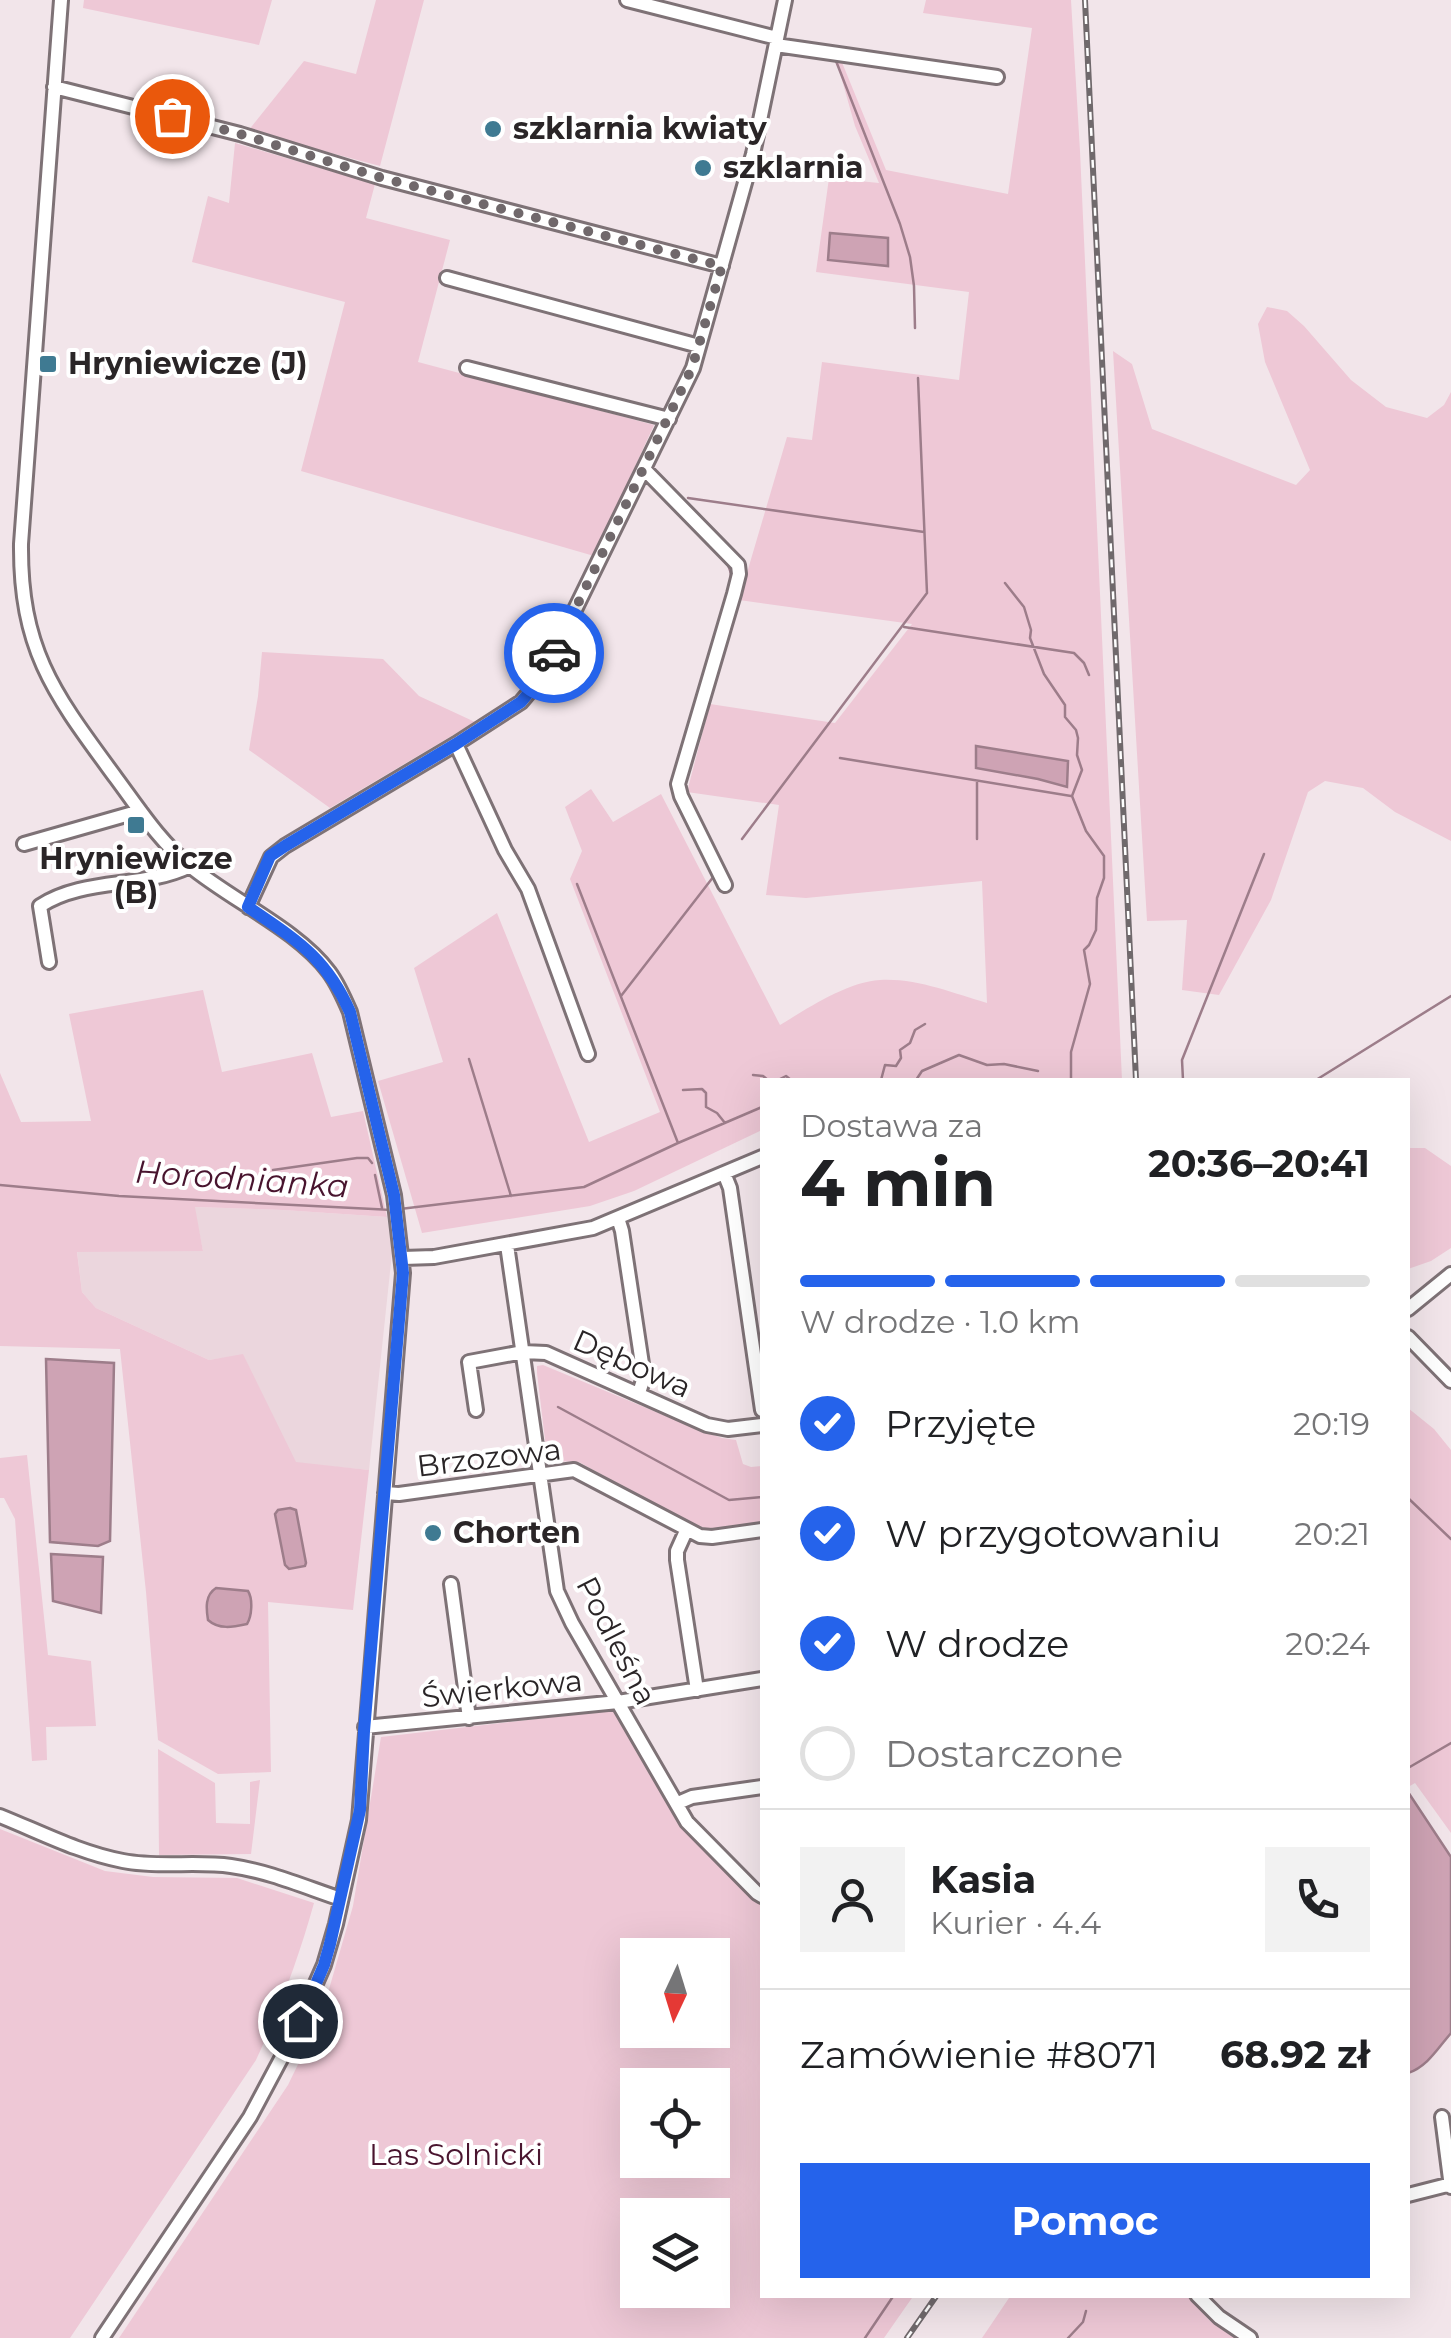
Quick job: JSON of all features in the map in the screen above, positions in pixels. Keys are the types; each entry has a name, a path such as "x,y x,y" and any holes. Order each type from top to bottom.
{"street":[{"path":"61,0 22,526 21,572 28,625 59,698 165,842 190,866 307,948 328,970 350,1012 394,1195 403,1258 360,1810 324,1965 266,2090 102,2338"},
{"path":"628,0 776,42 997,77"},
{"path":"248,907 270,856 521,702 542,677 692,368 753,154 785,0"},
{"path":"54,87 240,134 382,178 722,266"},
{"path":"447,278 699,346"},
{"path":"467,368 669,419"},
{"path":"644,470 738,565 734,594 678,784 724,885"},
{"path":"456,744 505,850 528,889 588,1054"},
{"path":"24,844 140,811"},
{"path":"49,962 40,906 66,893 171,874 190,866"},
{"path":"403,1258 434,1257 593,1228 760,1159"},
{"path":"724,1173 730,1188 760,1396"},
{"path":"618,1218 644,1377 639,1393"},
{"name":"Podleśna","path":"508,1245 557,1591 687,1822 760,1895"},
{"path":"1410,1307 1451,1274"},
{"path":"1410,1339 1451,1380"},
{"name":"Dębowa","path":"476,1410 470,1362 523,1352 546,1353 707,1425 728,1429 760,1425"},
{"name":"Brzozowa","path":"385,1493 574,1470 700,1536 760,1530"},
{"path":"686,1531 677,1560 697,1690"},
{"path":"452,1584 470,1718"},
{"name":"Świerkowa","path":"365,1728 618,1702 760,1679"},
{"path":"678,1803 692,1797 760,1787"},
{"path":"0,1816 120,1861 232,1866 341,1899"},
{"path":"1410,2195 1451,2185 1442,2117"},
{"path":"1200,2298 1250,2338"}],"shaded area":[{"path":"830,233 888,238 888,266 828,260"},
{"path":"976,746 1068,761 1067,787 976,768"},
{"path":"194,1207 387,1217 392,1253 369,1470 295,1463 243,1355 209,1360 96,1308 82,1292 77,1251 203,1251"},
{"path":"46,1359 114,1363 110,1541 98,1546 50,1542"},
{"path":"290,1508 296,1510 306,1563 289,1569 275,1514"},
{"path":"51,1554 103,1557 101,1613 53,1601"},
{"path":"216,1588 248,1591 251,1608 247,1624 221,1626 208,1620 208,1598"},
{"path":"1410,1795 1451,1857 1451,2033 1427,2062 1410,2072"}],"green space":[{"path":"84,0 272,0 259,45 83,8"},
{"path":"376,0 424,0 380,166 248,131 304,61 356,74"},
{"path":"926,0 1071,0 1122,1078 760,1078 760,1131 634,1191 590,1206 422,1233 378,1081 443,1062 414,968 497,913 589,1142 660,1112 570,879 582,851 565,807 591,789 613,822 661,794 780,1025 841,991 880,980 921,984 987,1003 982,881 806,898 766,895 779,805 687,792 710,704 835,723 912,624 739,600 787,437 812,440 822,362 959,380 969,292 816,272 829,178 879,183 855,126 836,59 841,60 886,170 1008,194 1032,28 923,13"},
{"path":"235,143 375,184 366,218 450,240 418,362 654,425 594,556 301,471 345,302 192,262 208,196 229,203"},
{"path":"1267,307 1287,311 1351,380 1386,407 1427,418 1444,405 1451,392 1451,841 1395,812 1363,788 1325,781 1308,792 1271,900 1219,995 1182,990 1187,920 1147,921 1113,351 1132,364 1152,429 1296,485 1310,470 1265,362 1258,324"},
{"path":"262,652 383,659 419,696 475,722 330,808 249,750"},
{"path":"203,990 222,1072 312,1053 331,1117 363,1111 387,1217 195,1207 203,1251 77,1252 82,1292 96,1308 209,1360 243,1354 296,1462 369,1470 353,1610 268,1602 271,1772 218,1774 158,1740 120,1349 0,1346 0,1073 21,1122 91,1121 69,1014"},
{"path":"1410,1148 1425,1148 1451,1166 1451,1248 1410,1268"},
{"path":"543,1365 702,1431 736,1440 743,1464 760,1466 760,1522 712,1530 688,1523 579,1462 554,1461 547,1456 537,1366"},
{"path":"1410,1410 1434,1429 1451,1450 1451,1833 1415,1783 1410,1786"},
{"path":"27,1455 48,1655 91,1661 96,1726 46,1727 47,1760 32,1761 15,1519 4,1498 0,1498 0,1458"},
{"name":"Las Solnicki","path":"614,1710 680,1824 760,1903 760,2298 912,2298 884,2338 119,2338 288,2085 321,2017 353,1906 381,1737"},
{"path":"158,1749 215,1783 216,1823 250,1824 250,1782 260,1780 251,1854 159,1855"},
{"path":"0,1829 105,1871 153,1877 237,1878 314,1903 256,2060 70,2338 0,2338"},
{"path":"1009,2298 1191,2298 1209,2320 1236,2338 982,2338"}],"waterway":[{"path":"836,61 910,257 915,328"},
{"path":"742,839 927,593 918,378"},
{"path":"688,498 924,532"},
{"path":"674,776 731,580 728,566 713,549"},
{"path":"1005,583 1024,607 1030,638 1044,674 1065,705 1065,717 1076,730 1082,770 1072,796 1086,831 1104,856 1096,930 1084,950 1090,984 1071,1052 1071,1078"},
{"path":"904,627 1074,653 1089,675"},
{"path":"840,758 1071,796"},
{"path":"977,781 977,839"},
{"path":"673,789 691,831"},
{"path":"1183,1078 1182,1060 1264,854"},
{"path":"621,996 714,874"},
{"path":"577,884 678,1143"},
{"path":"1319,1078 1451,996"},
{"path":"882,1078 885,1065 896,1066 900,1050 910,1043 915,1030 925,1024"},
{"path":"917,1078 922,1071 959,1055 987,1065 1038,1071"},
{"path":"469,1059 511,1196"},
{"path":"753,1075 766,1078"},
{"path":"782,1078 788,1078"},
{"path":"683,1090 702,1089 706,1093 706,1107 725,1123"},
{"name":"Horodnianka","path":"400,1209 584,1187 760,1108"},
{"path":"273,1170 357,1158 368,1158 372,1163"},
{"path":"375,1175 382,1208"},
{"name":"Horodnianka","path":"0,1185 119,1196 393,1210"},
{"path":"558,1407 729,1500 760,1497"},
{"name":"Horodnianka","path":"1410,1500 1451,1539"},
{"path":"1410,1767 1451,1743"},
{"path":"865,2338 892,2298"},
{"path":"1068,2338 1083,2322 1086,2311"}],"railway":[{"path":"1085,0 1136,1078"},
{"path":"907,2338 935,2298"}],"way so far":[{"path":"172,116 382,178 722,266 692,368 554,653"}],"place":[{"name":"szklarnia kwiaty","path":"493,129"},
{"name":"szklarnia","path":"703,168"},
{"name":"Hryniewicze (J)","path":"48,364"},
{"name":"Hryniewicze (B)","path":"136,825"},
{"name":"Chorten","path":"433,1533"}],"route":[{"path":"300,2021 330,1944 360,1810 403,1258 394,1195 350,1012 328,970 307,948 248,907 270,856 521,702 534,690 554,653"}]}
